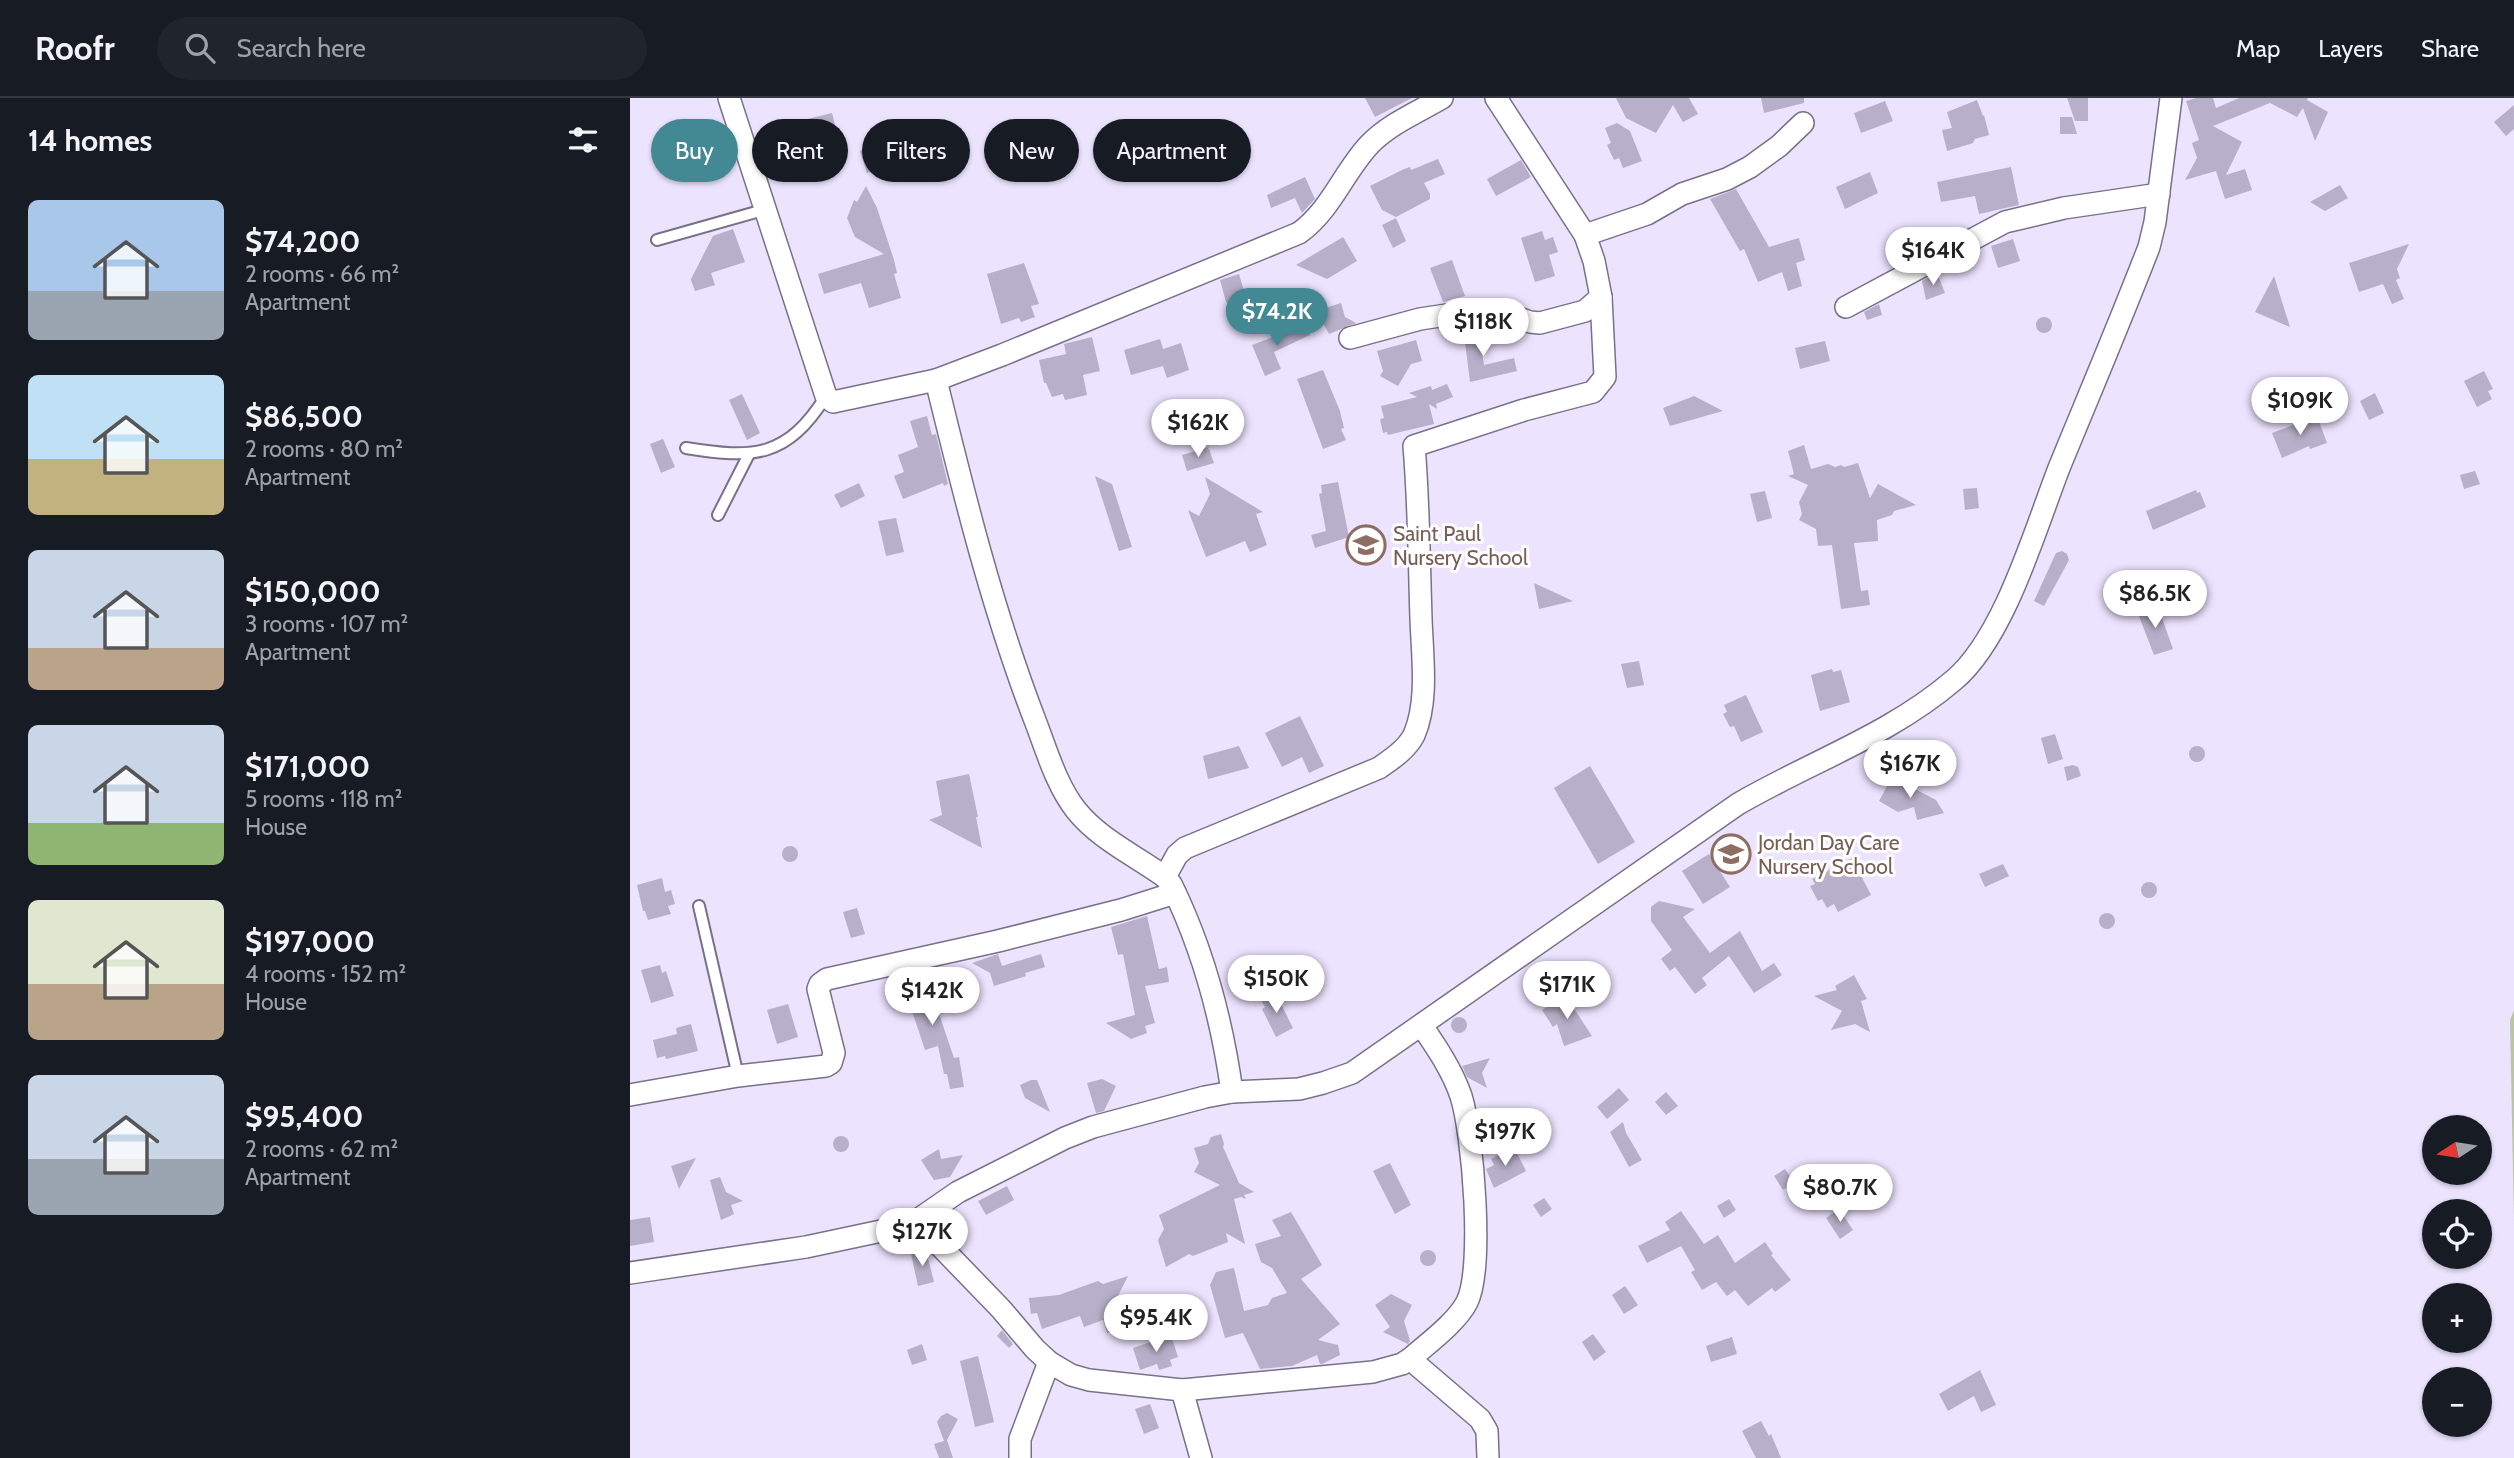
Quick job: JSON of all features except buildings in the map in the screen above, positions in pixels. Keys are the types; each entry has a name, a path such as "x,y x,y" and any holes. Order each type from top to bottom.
{"street":[{"path":"729,98 827,396 833,402 936,380 1299,233 1322,213 1357,159 1371,143 1388,129 1442,98"},
{"path":"630,1095 831,1063 834,1053 818,993 820,984 827,979 1121,910 1170,885 1177,855 1185,848 1379,768 1397,755 1412,738 1419,721 1422,692 1419,529 1414,446 1524,410 1594,392 1605,377 1601,297 1586,235 1496,98"},
{"path":"630,1273 856,1238 916,1221 958,1192 1083,1130 1163,1107 1232,1092 1278,1091 1324,1083 1352,1073 1738,804 1772,784 1890,726 1946,686 1971,663 2016,579 2120,323 2149,247 2155,222 2171,98"},
{"path":"1586,235 1647,214 1682,194 1750,167 1779,146 1803,123"},
{"path":"1846,307 2005,222 2064,208 2159,194"},
{"path":"1350,338 1420,319 1473,311 1498,311 1540,323 1585,311 1601,297"},
{"path":"936,380 1001,625 1029,705 1063,788 1074,808 1095,830 1170,885 1199,949 1220,1022 1232,1092"},
{"path":"916,1221 1049,1362 1063,1372 1089,1380 1182,1390 1373,1372 1402,1364 1464,1307 1472,1291 1476,1270 1472,1152 1468,1123 1453,1074 1422,1026"},
{"path":"1410,1359 1480,1419 1487,1431 1488,1458"},
{"path":"1020,1458 1020,1439 1049,1362"},
{"path":"1182,1390 1202,1458"}],"lane":[{"path":"657,240 767,209"},
{"path":"686,448 733,455 749,454 778,445 814,416 827,396"},
{"path":"718,516 749,454"},
{"path":"699,906 737,1076"}],"green space":[{"path":"2514,1010 2514,1222 2510,1020"}],"place":[{"name":"Saint Paul Nursery School","path":"1366,545"},
{"name":"Jordan Day Care Nursery School","path":"1731,854"}]}
